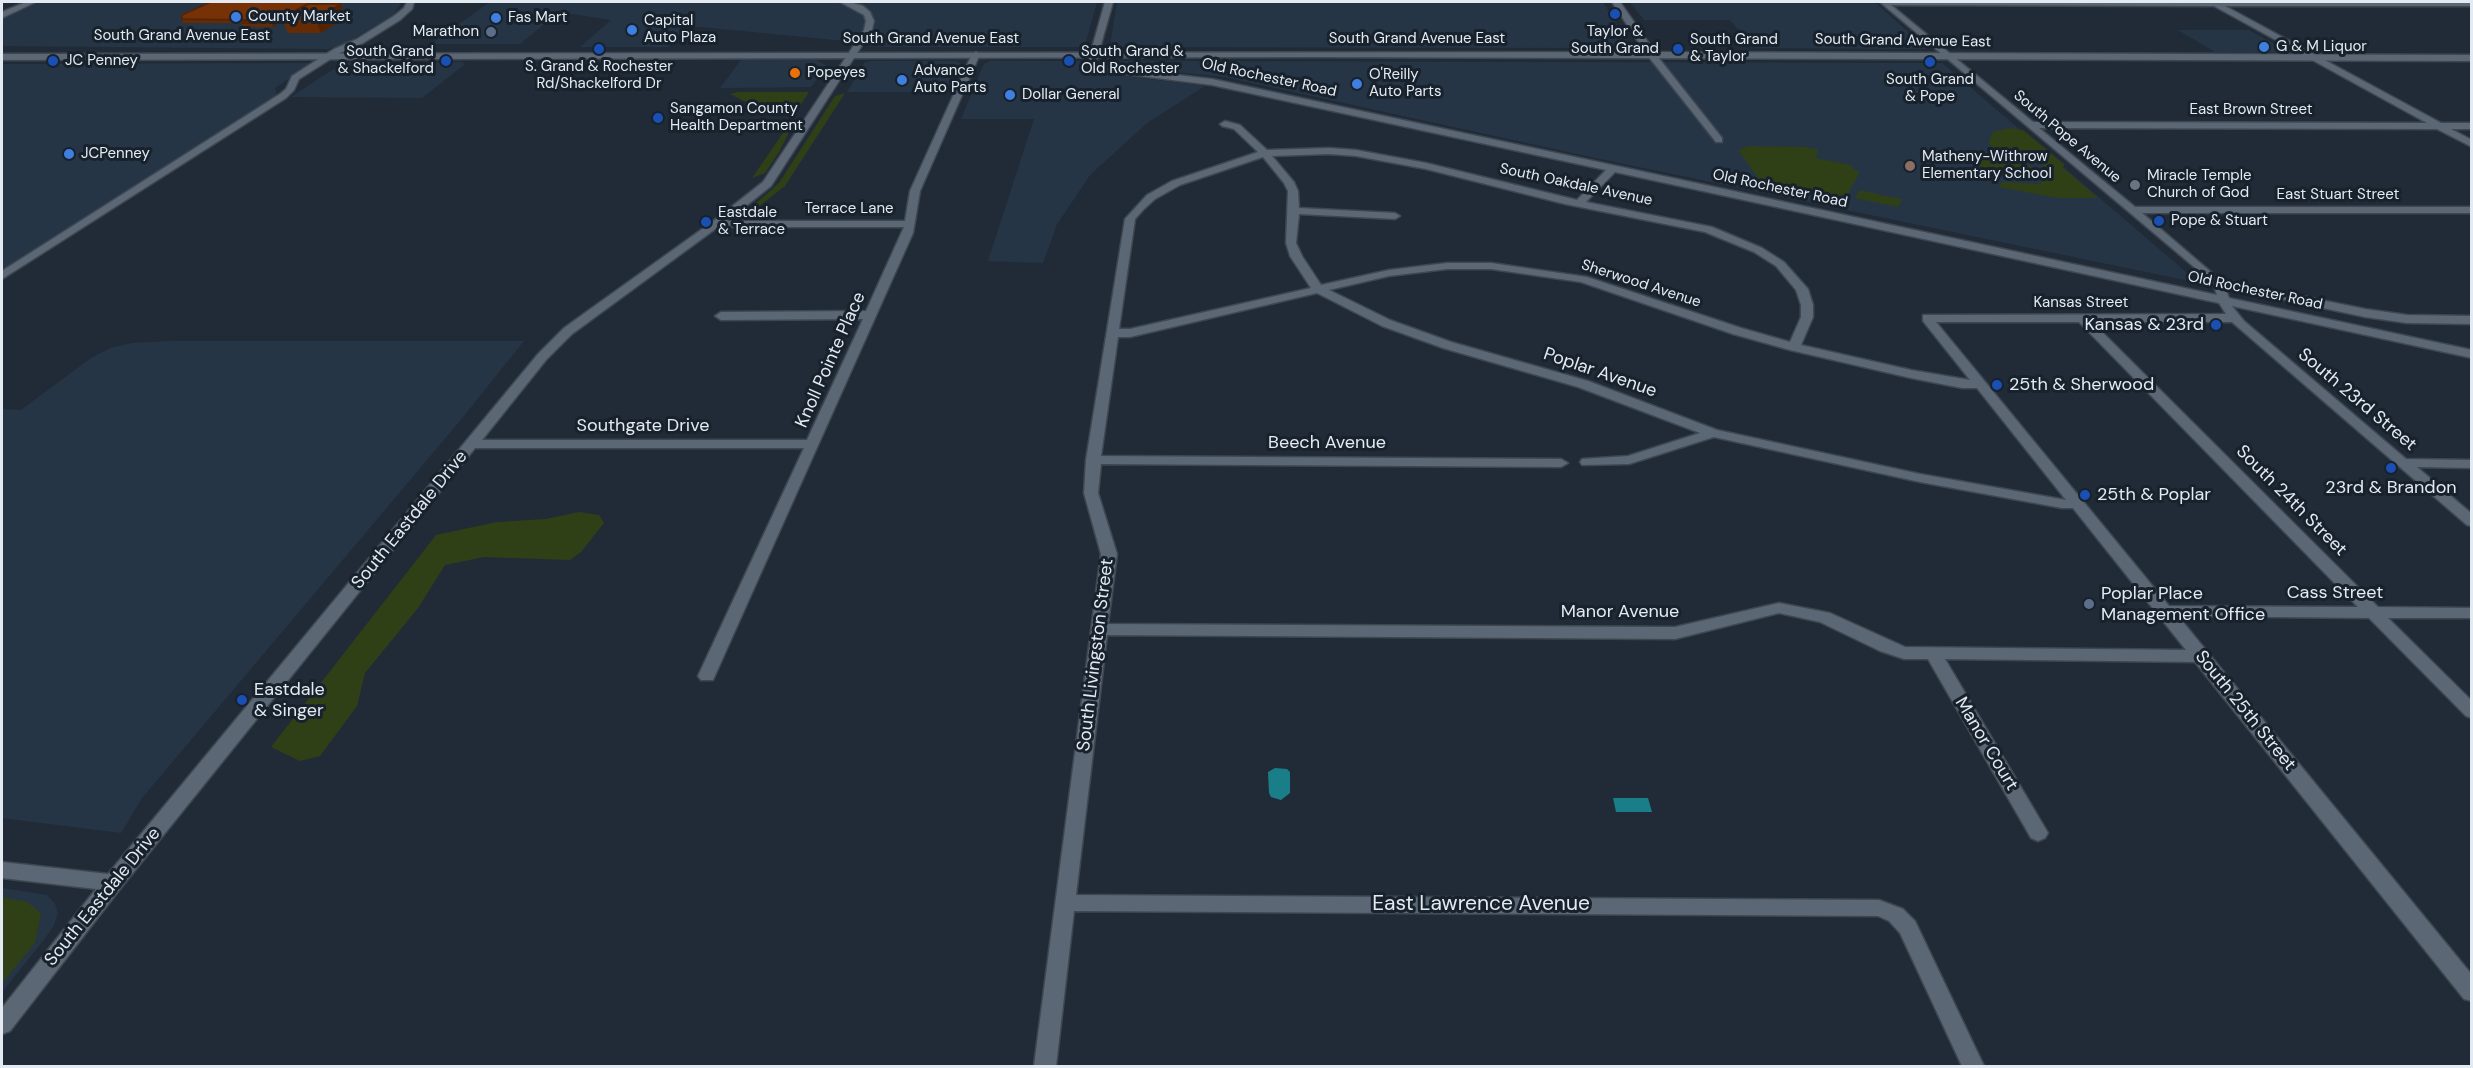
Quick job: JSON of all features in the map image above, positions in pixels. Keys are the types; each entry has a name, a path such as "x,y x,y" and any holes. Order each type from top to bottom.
{"main road":[{"path":"2,6 12,2"},
{"path":"2,15 32,2"},
{"path":"1616,2 1651,54"},
{"name":"South Grand Avenue East","path":"2,49 340,54"},
{"name":"South Grand Avenue East","path":"2,57 327,57 358,52 2472,58"}],"street":[{"path":"2,276 283,96 294,84 311,78 340,54 404,13 411,4 410,2"},
{"path":"844,2 864,11 870,21 868,30 851,54"},
{"path":"1095,54 1109,2"},
{"path":"1884,2 2472,4"},
{"name":"South Pope Avenue","path":"1884,2 2194,261 2216,282 2225,301"},
{"path":"2213,3 2472,144"},
{"path":"358,52 360,41"},
{"name":"South Eastdale Drive","path":"2,1024 114,883 557,341 767,184 851,54"},
{"name":"Knoll Pointe Place","path":"707,676 908,233 915,191 976,54"},
{"name":"Old Rochester Road","path":"1095,54 1093,66 1101,69 1212,82 2472,354"},
{"path":"1651,54 1719,140"},
{"path":"294,84 295,78 327,57"},
{"name":"Poplar Avenue","path":"1225,124 1237,127 1265,153 1289,182 1293,191 1294,211 1291,243 1296,256 1318,289 1386,323 1447,345 1583,384 1713,434 1920,478 2062,504 2078,504"},
{"name":"East Brown Street","path":"2030,125 2472,126"},
{"name":"South Oakdale Avenue","path":"1265,153 1311,150 1356,153 1426,166 1579,204 1708,229 1746,244 1770,258 1796,280 1807,304 1807,317 1794,347"},
{"name":"South Livingston Street","path":"1045,1066 1109,554 1091,493 1130,219 1151,197 1176,183 1265,153"},
{"path":"1579,204 1612,169"},
{"name":"East Stuart Street","path":"2132,210 2472,210"},
{"path":"1294,211 1395,216"},
{"name":"Terrace Lane","path":"716,224 910,224"},
{"name":"Sherwood Avenue","path":"1113,333 1130,333 1318,289 1418,269 1447,266 1513,268 1583,279 1737,331 1794,347 1911,374 1962,384 1980,384"},
{"path":"2216,282 2365,313 2407,319 2472,320"},
{"name":"South 23rd Street","path":"2225,301 2234,318 2472,522"},
{"path":"721,316 870,315"},
{"name":"Kansas Street","path":"1927,318 2234,318"},
{"name":"South 25th Street","path":"1927,318 2472,992"},
{"name":"South 24th Street","path":"2082,318 2472,712"},
{"path":"1587,462 1629,460 1713,434"},
{"name":"Southgate Drive","path":"472,444 813,444"},
{"name":"Beech Avenue","path":"1094,460 1561,463"},
{"path":"2404,463 2472,464"},
{"name":"Manor Avenue","path":"1100,629 1675,633 1779,608 1824,617 1886,647 1904,653 2200,656"},
{"name":"Cass Street","path":"2163,611 2472,613"},
{"name":"Manor Court","path":"1934,655 2038,832"},
{"path":"2,870 114,883"},
{"name":"East Lawrence Avenue","path":"1065,903 1862,906 1879,908 1896,915 1908,927 1973,1066"}],"shaded area":[{"path":"41,2 399,2 400,5 393,15 348,42 328,49 2,46 2,18"},
{"path":"490,2 1097,2 1085,45 1081,47 844,45 846,41 690,26 668,47 580,47 611,20 559,12 520,44 431,44"},
{"path":"1117,2 1603,2 1628,42 1619,48 1110,47"},
{"path":"1630,2 1875,2 1927,49 1755,48 1730,20 1644,20"},
{"path":"2178,30 2249,30 2288,52 2215,52"},
{"path":"741,60 816,60 827,66 811,87 720,88"},
{"path":"870,61 957,61 961,64 948,92 847,92 864,63"},
{"path":"990,61 1080,61 1090,72 1205,86 1147,123 1090,175 1057,224 1043,263 988,261 1034,119 961,119 984,64"},
{"path":"1109,61 1942,63 2193,278 2185,280 1600,159 1225,77 1106,65 1105,63"},
{"path":"462,62 465,64 422,98 291,97 343,63"},
{"path":"312,63 275,88 277,95 2,273 2,64"},
{"path":"524,341 459,422 142,798 121,833 2,818 2,409 21,410 91,358 110,348 132,343"},
{"path":"2,888 47,895 55,904 58,914 53,927 43,941 2,992"}],"green space":[{"path":"809,92 797,110 777,112 756,107 730,94"},
{"path":"845,93 785,186 744,218 744,214 779,183 835,96"},
{"path":"792,120 794,122 779,152 765,173 752,178"},
{"path":"2008,128 2023,130 2065,165 2062,167 2098,198 2058,198 1999,187 2002,182 2038,184 2051,178 2045,166 1997,150 1990,145 1989,141 1993,132"},
{"path":"1749,146 1805,147 1819,150 1815,158 1851,165 1854,170 1860,172 1844,200 1762,183 1738,150"},
{"path":"1986,157 2024,163 2035,169 2036,173 2034,176 2020,179 1993,174 1980,166 1982,159"},
{"path":"1860,190 1902,199 1898,207 1855,198"},
{"path":"579,512 599,515 604,523 581,552 570,560 484,557 445,565 418,608 365,673 357,706 320,756 300,761 271,747 436,535 497,522 546,519"},
{"path":"2,897 27,902 41,913 35,943 2,983"}],"water":[{"path":"1275,768 1287,769 1290,772 1290,793 1281,800 1271,797 1269,793 1268,772"},
{"path":"1613,798 1648,798 1652,812 1616,812"}],"building":[{"name":"County Market","path":"211,2 311,2 272,23 242,23 248,20 182,19 182,15"},
{"path":"308,4 341,4 315,19 282,19"}],"place":[{"name":"Taylor & South Grand","path":"1615,14"},
{"name":"County Market","path":"236,17"},
{"name":"Fas Mart","path":"496,18"},
{"name":"Capital Auto Plaza","path":"632,30"},
{"name":"Marathon","path":"491,32"},
{"name":"G & M Liquor","path":"2264,47"},
{"name":"S. Grand & Rochester Rd/Shackelford Dr","path":"599,49"},
{"name":"South Grand & Taylor","path":"1678,49"},
{"name":"JC Penney","path":"53,61"},
{"name":"South Grand & Shackelford","path":"446,61"},
{"name":"South Grand & Old Rochester","path":"1069,61"},
{"name":"South Grand & Pope","path":"1930,62"},
{"name":"Popeyes","path":"795,73"},
{"name":"Advance Auto Parts","path":"902,80"},
{"name":"O'Reilly Auto Parts","path":"1357,84"},
{"name":"Dollar General","path":"1010,95"},
{"name":"Sangamon County Health Department","path":"658,118"},
{"name":"JCPenney","path":"69,154"},
{"name":"Matheny-Withrow Elementary School","path":"1910,166"},
{"name":"Miracle Temple Church of God","path":"2135,185"},
{"name":"Pope & Stuart","path":"2159,221"},
{"name":"Eastdale & Terrace","path":"706,222"},
{"name":"Kansas & 23rd","path":"2216,325"},
{"name":"25th & Sherwood","path":"1997,385"},
{"name":"23rd & Brandon","path":"2391,468"},
{"name":"25th & Poplar","path":"2085,495"},
{"name":"Poplar Place Management Office","path":"2089,604"},
{"name":"Eastdale & Singer","path":"242,700"}]}
